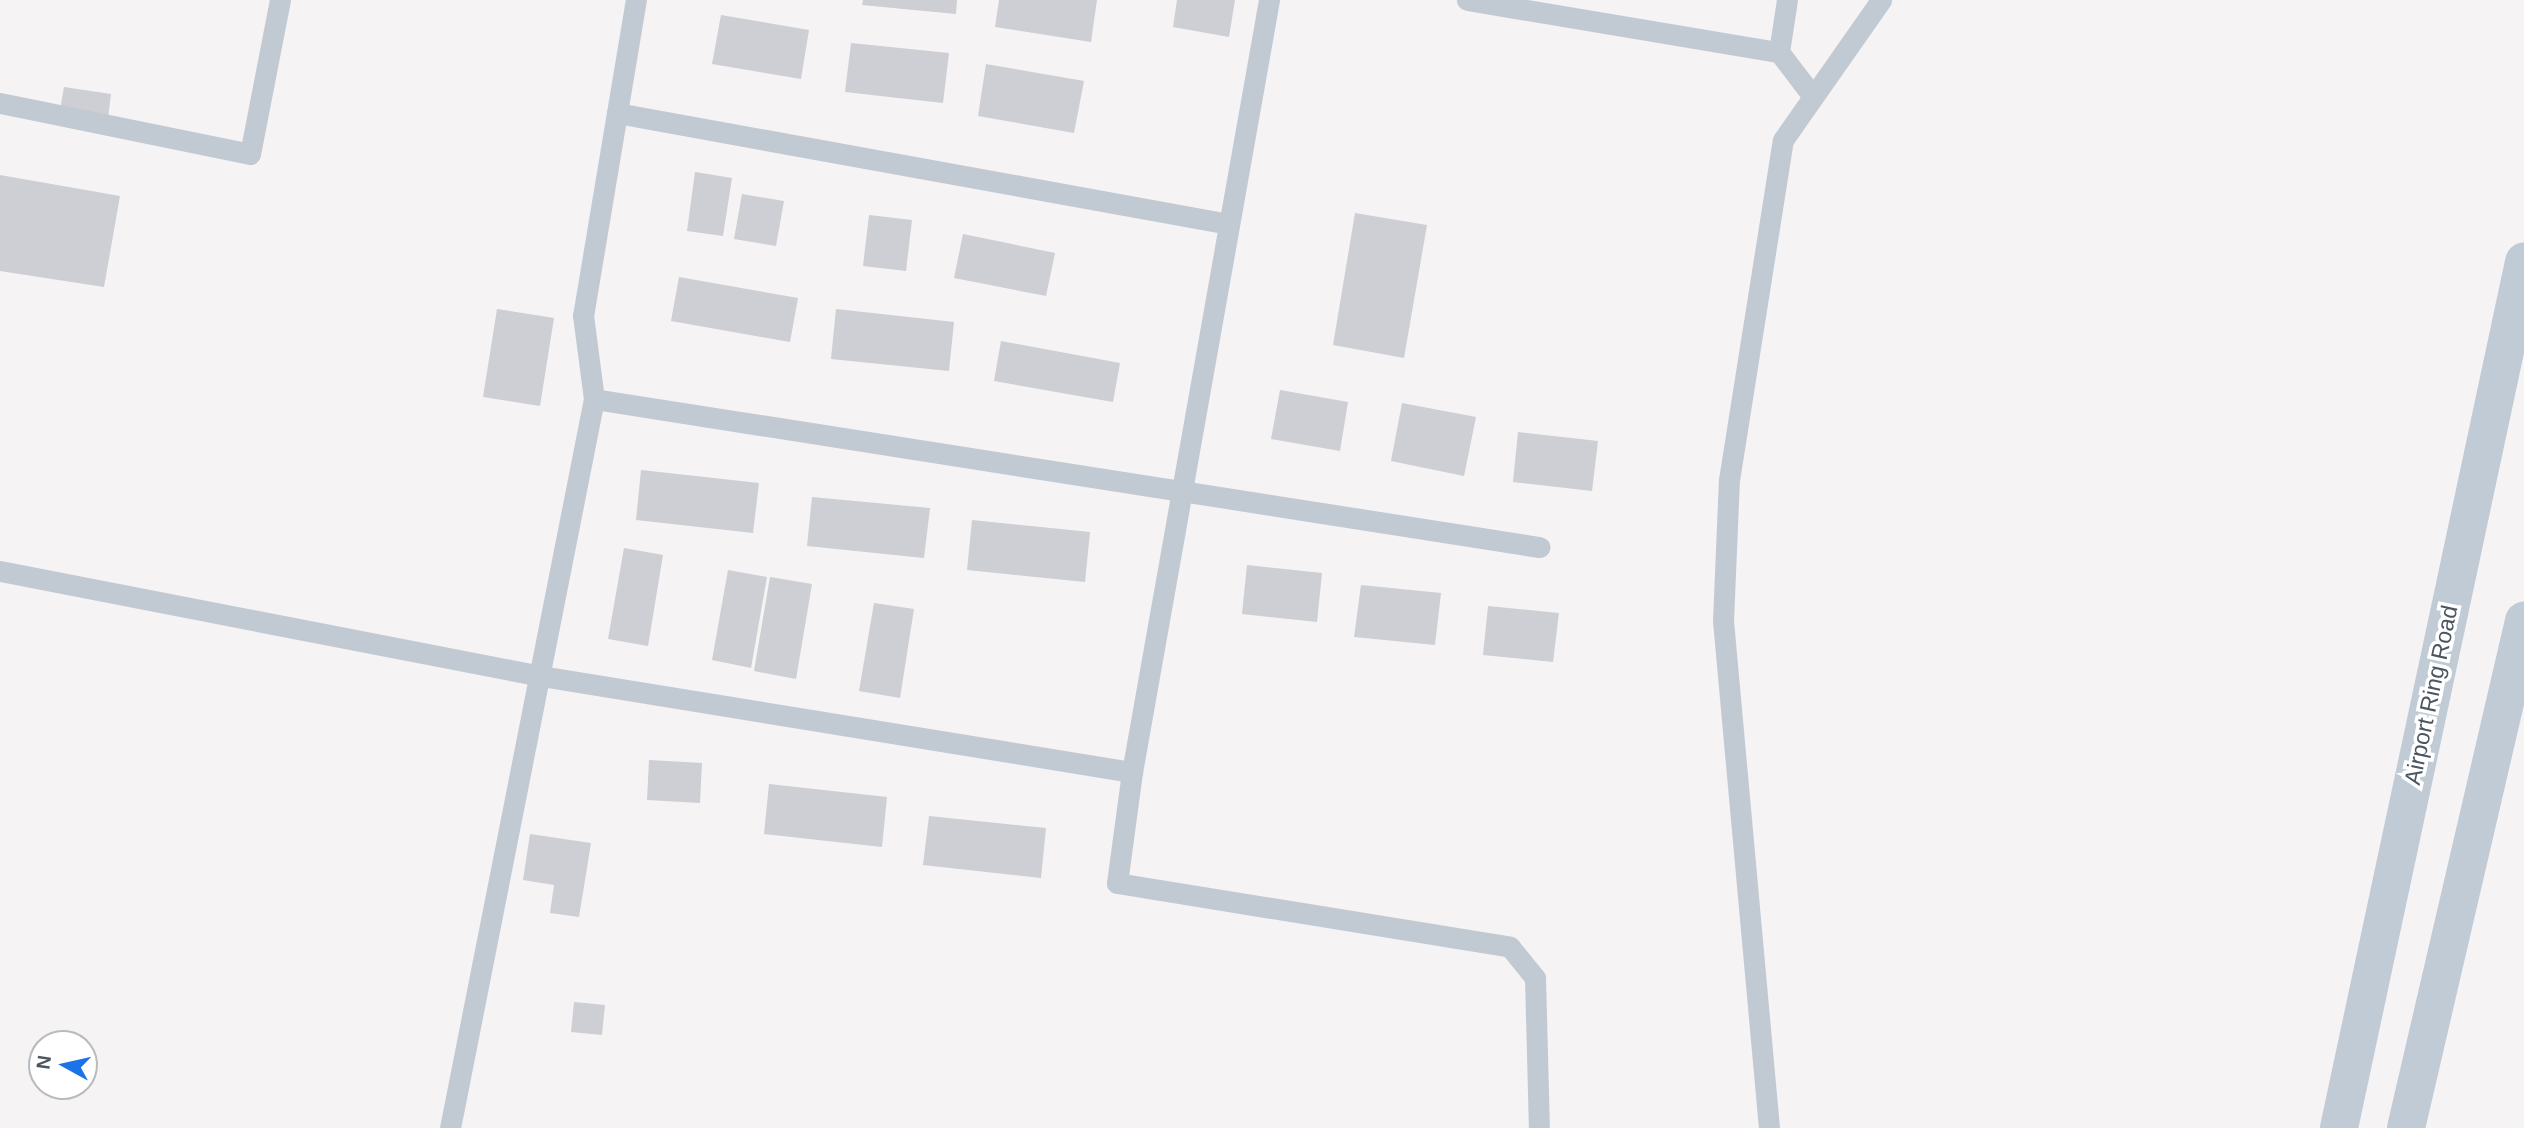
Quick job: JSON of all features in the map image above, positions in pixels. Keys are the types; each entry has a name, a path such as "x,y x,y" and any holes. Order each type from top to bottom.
{"main road":[{"name":"Airport Ring Road","path":"2339,1128 2524,262"},
{"path":"2406,1128 2524,621"}],"lane":[{"path":"0,103 250,153 280,0"},
{"path":"450,1128 541,676 593,399 583,316 636,0"},
{"path":"1269,0 1132,772 1117,883 1510,947 1535,978 1539,1128"},
{"path":"1467,0 1779,52 1811,94"},
{"path":"1779,52 1787,0"},
{"path":"1769,1128 1723,621 1729,480 1783,140 1811,94 1881,0"},
{"path":"617,113 1230,224"},
{"path":"593,399 1183,488 1539,547"},
{"path":"0,571 541,676 1132,772"}],"building":[{"path":"863,0 957,0 956,14 862,5"},
{"path":"999,0 1097,0 1091,42 995,27"},
{"path":"1177,0 1235,0 1229,37 1173,27"},
{"path":"721,15 809,30 801,79 712,64"},
{"path":"851,43 949,53 943,103 845,92"},
{"path":"986,64 1084,81 1074,133 978,116"},
{"path":"64,87 111,94 108,118 60,110"},
{"path":"695,172 732,178 723,236 687,231"},
{"path":"0,175 120,196 104,287 0,271"},
{"path":"742,194 784,201 776,246 734,239"},
{"path":"1355,213 1427,225 1404,358 1333,345"},
{"path":"869,215 912,220 906,271 863,266"},
{"path":"963,234 1055,253 1046,296 954,278"},
{"path":"679,277 798,298 790,342 671,321"},
{"path":"497,309 554,318 540,406 483,397"},
{"path":"836,309 954,322 949,371 831,359"},
{"path":"1001,341 1120,363 1113,402 994,381"},
{"path":"1280,390 1348,402 1340,451 1271,439"},
{"path":"1402,403 1476,417 1464,476 1391,461"},
{"path":"1518,432 1598,441 1592,491 1513,482"},
{"path":"641,470 759,483 753,533 636,520"},
{"path":"812,497 930,508 924,558 807,546"},
{"path":"972,520 1090,532 1085,582 967,570"},
{"path":"624,548 663,555 648,646 608,639"},
{"path":"1247,565 1322,573 1317,622 1242,614"},
{"path":"728,570 767,577 751,668 712,660"},
{"path":"770,577 812,584 796,679 754,671"},
{"path":"1361,585 1441,593 1435,645 1354,637"},
{"path":"874,603 914,609 900,698 859,691"},
{"path":"1488,606 1559,613 1553,662 1483,655"},
{"path":"649,760 702,763 700,803 647,800"},
{"path":"769,784 887,797 882,847 764,834"},
{"path":"929,816 1046,828 1041,878 923,865"},
{"path":"530,834 591,843 579,917 550,913 554,885 523,880"},
{"path":"574,1002 605,1005 602,1035 571,1032"}]}
